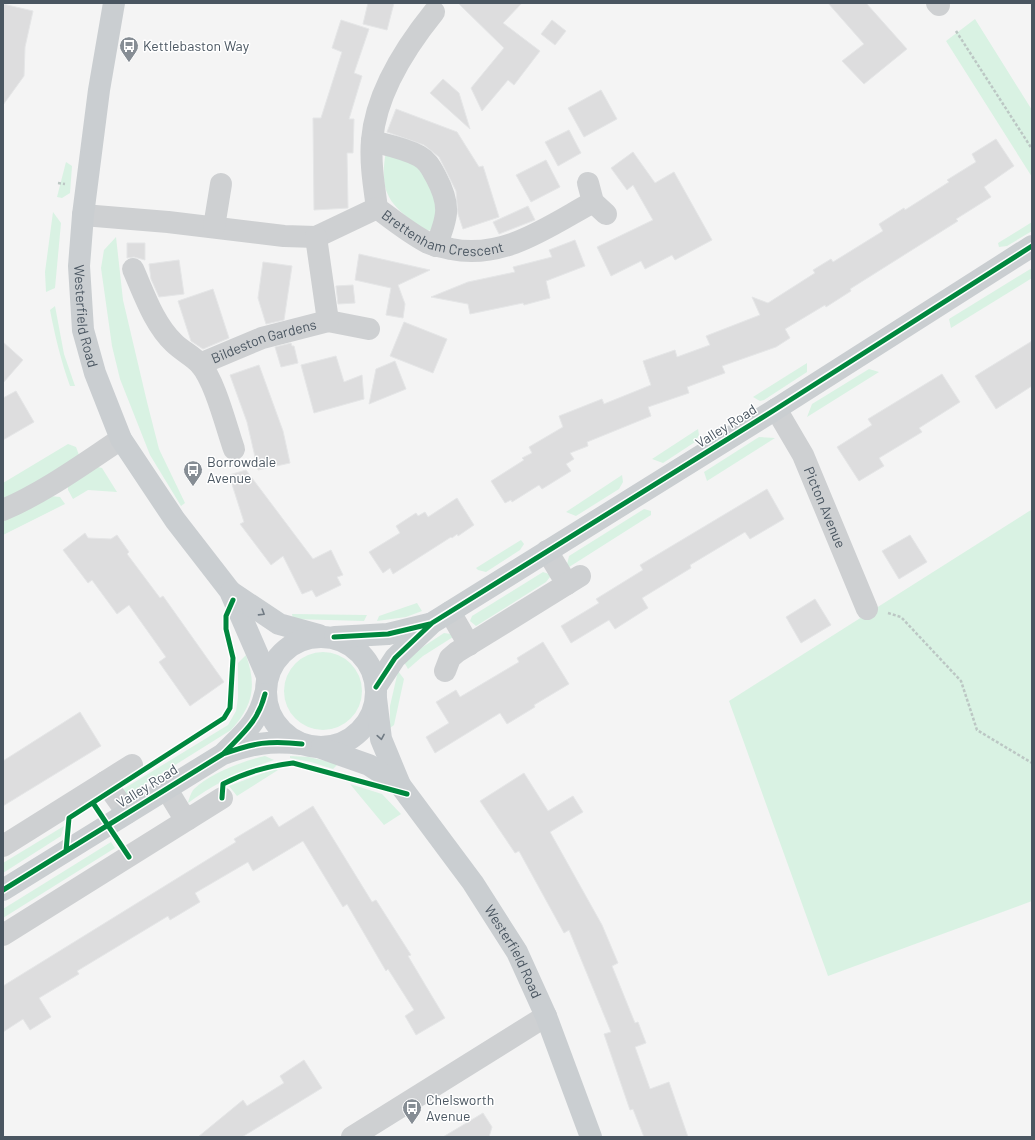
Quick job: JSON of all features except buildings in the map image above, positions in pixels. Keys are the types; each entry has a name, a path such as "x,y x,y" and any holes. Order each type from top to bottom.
{"main road":[{"name":"Westerfield Road","path":"114,3 99,90 83,215 79,266 83,330 95,373 121,439 175,520 230,591 266,685"},
{"name":"Valley Road","path":"376,692 395,658 441,618 776,409 1032,246"},
{"name":"Westerfield Road","path":"230,591 279,624 328,637"},
{"name":"Valley Road","path":"328,637 388,634 441,618"},
{"path":"328,637 350,644 363,655 372,670 376,692 372,714 360,731 352,738 337,745 311,746 286,735 274,722 267,705 266,685 275,660 287,647 303,639 328,637"},
{"name":"Valley Road","path":"3,890 223,754 253,724 261,710 266,685"},
{"name":"Westerfield Road","path":"376,692 381,739 400,785 473,883 517,952 546,1016 591,1137"},
{"name":"Valley Road","path":"223,754 264,742 280,741 311,746"},
{"name":"Westerfield Road","path":"311,746 364,763 400,785"}],"street":[{"name":"Brettenham Crescent","path":"438,12 422,27 401,59 389,81 381,101 372,141 373,179 377,208 403,228 436,246 458,251 495,250 531,237 596,199"},
{"path":"372,141 410,152 429,163 447,202 447,214 436,246"},
{"path":"214,227 222,184"},
{"path":"83,215 214,227 284,236 316,237 377,208"},
{"name":"Bildeston Gardens","path":"316,237 328,321"},
{"name":"Bildeston Gardens","path":"133,269 164,331 174,343 200,364 210,382 234,449"},
{"name":"Bildeston Gardens","path":"200,364 262,338 328,321 369,329"},
{"name":"Picton Avenue","path":"776,409 803,455 875,610"},
{"path":"3,510 25,501 52,485 121,439"},
{"path":"445,671 450,658 573,580 548,551"},
{"path":"441,618 469,645"},
{"name":"Valley Road","path":"3,846 132,765"},
{"name":"Valley Road","path":"105,782 127,813"},
{"name":"Valley Road","path":"166,788 180,812 188,819"},
{"path":"3,935 222,798"},
{"path":"352,1137 546,1016"}],"path":[{"path":"956,31 1032,149"},
{"path":"875,610 901,617 961,681 977,730 1032,763"}],"green space":[{"path":"975,19 1032,110 1032,177 946,41"},
{"path":"386,151 415,158 442,212 431,230 425,231 413,222 403,214 390,198 384,179"},
{"path":"66,162 72,166 70,193 62,198 57,197"},
{"path":"53,212 61,223 55,288 46,292 45,272"},
{"path":"1032,222 1032,231 1007,246 999,247 998,243"},
{"path":"116,237 123,300 147,402 159,449 185,503 181,506 150,455 120,379 112,346 101,268 104,250"},
{"path":"1032,268 1032,278 951,328 949,319"},
{"path":"55,306 64,354 75,386 70,386 58,348 50,310"},
{"path":"807,363 807,372 764,400 760,401 753,397"},
{"path":"869,369 879,372 807,417 812,404"},
{"path":"698,429 699,435 695,442 663,463 652,459"},
{"path":"759,437 775,438 707,481 704,472"},
{"path":"68,444 76,447 79,455 46,478 4,499 3,483"},
{"path":"98,467 102,468 117,492 88,490 73,499 68,490 68,485"},
{"path":"622,475 623,482 619,489 576,516 566,512"},
{"path":"50,496 60,497 65,504 3,535 3,518"},
{"path":"644,509 651,511 651,515 566,569 569,556"},
{"path":"1031,510 1032,901 828,976 729,701"},
{"path":"521,540 524,544 520,550 486,572 476,568"},
{"path":"543,572 549,574 550,577 546,582 476,626 470,621 472,616"},
{"path":"417,603 422,611 406,617 377,621 379,616"},
{"path":"292,614 367,615 364,621 293,619"},
{"path":"444,633 451,634 453,637 423,656 408,669 404,662 409,656"},
{"path":"323,652 338,655 345,659 355,669 359,676 362,691 359,706 355,713 345,723 338,727 323,730 308,727 301,723 291,713 287,706 284,691 287,676 291,669 301,659 308,655"},
{"path":"246,655 251,676 251,695 244,713 231,730 124,797 120,791 228,725 236,711 238,698 238,663"},
{"path":"398,671 404,679 394,725 390,728 390,706"},
{"path":"265,756 274,760 251,768 208,789 188,803 194,789 209,778 237,764"},
{"path":"290,756 309,757 338,764 333,769 311,762 290,758"},
{"path":"274,769 278,770 237,796 229,786"},
{"path":"350,784 382,794 401,814 384,825"},
{"path":"64,826 61,836 3,873 3,863"},
{"path":"111,842 115,848 3,918 3,909"}],"cycle path":[{"path":"376,687 395,658 432,623 776,409 1032,246"},
{"path":"66,851 69,818 224,718 230,708 233,658 226,629 226,616 233,600"},
{"path":"334,637 388,634 430,624"},
{"path":"224,753 254,720 265,694"},
{"path":"3,890 223,754 262,743 280,742 302,744"},
{"path":"222,798 223,784 257,770 293,763 407,794"},
{"path":"93,803 129,857"}],"place":[{"name":"Kettlebaston Way","path":"129,63"},
{"name":"Borrowdale Avenue","path":"193,487"},
{"name":"Chelsworth Avenue","path":"412,1125"}]}
